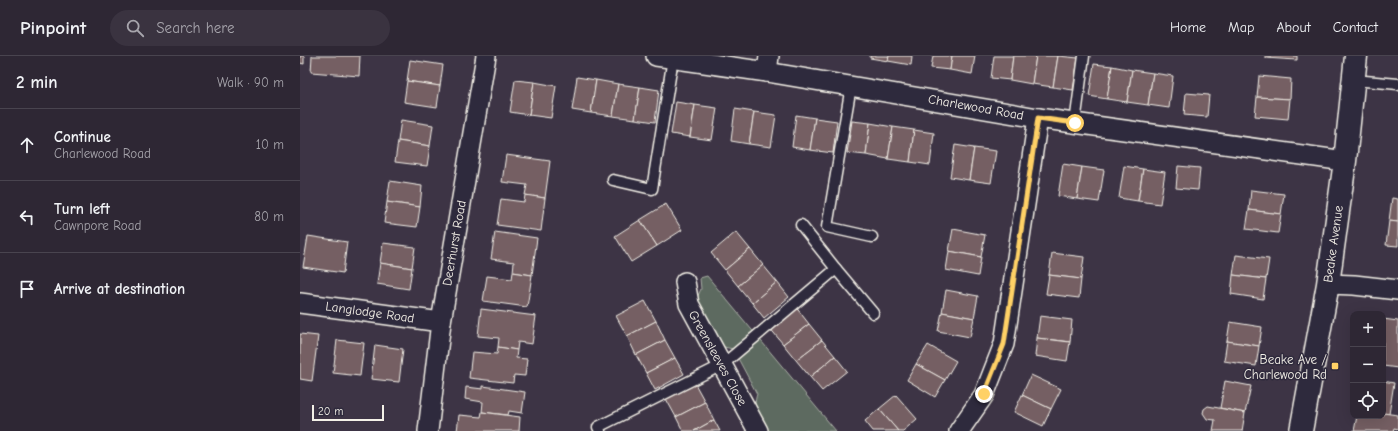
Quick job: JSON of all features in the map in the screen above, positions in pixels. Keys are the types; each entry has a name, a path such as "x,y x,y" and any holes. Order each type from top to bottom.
{"street":[{"name":"Deerhurst Road","path":"428,431 441,322 486,56"},
{"name":"Beake Avenue","path":"1301,431 1328,284 1356,56"},
{"name":"Charlewood Road","path":"664,57 768,64 851,86 1038,118 1344,161"},
{"path":"959,431 984,394 1004,344 1038,118"},
{"name":"Greensleeves Close","path":"685,282 689,304 758,431"},
{"path":"1328,284 1354,285 1398,290"},
{"name":"Langlodge Road","path":"300,303 441,322"}],"lane":[{"path":"1075,123 1084,56"},
{"path":"613,180 652,189 664,57"},
{"path":"1354,80 1398,84"},
{"path":"851,86 827,227 872,237"},
{"path":"801,225 873,313"},
{"path":"600,431 598,427 722,365 836,269"}],"green space":[{"path":"707,276 836,431 766,431 758,417 755,405 757,394 733,349 724,347 720,344 696,300 701,289 700,278"}],"building":[{"path":"300,56 304,56 304,64 300,63"},
{"path":"312,56 360,56 359,76 311,72"},
{"path":"870,56 889,56 888,61 870,58"},
{"path":"889,56 912,56 911,65 888,61"},
{"path":"933,56 952,56 950,70 931,68"},
{"path":"952,56 975,56 972,74 950,70"},
{"path":"994,56 1013,56 1010,80 991,78"},
{"path":"1013,56 1036,56 1032,84 1010,80"},
{"path":"1036,56 1058,56 1053,87 1032,84"},
{"path":"1058,56 1078,58 1073,90 1053,87"},
{"path":"1265,56 1297,56 1297,60 1265,58"},
{"path":"410,60 443,65 440,86 407,81"},
{"path":"1094,64 1112,66 1107,99 1089,96"},
{"path":"1112,66 1132,70 1127,102 1107,99"},
{"path":"1132,70 1153,73 1148,105 1127,102"},
{"path":"1153,73 1173,76 1169,108 1148,105"},
{"path":"1259,76 1291,79 1290,99 1257,97"},
{"path":"577,77 596,80 591,113 572,110"},
{"path":"515,80 534,82 529,115 510,112"},
{"path":"596,80 618,84 613,116 591,113"},
{"path":"407,81 440,86 437,107 404,102"},
{"path":"534,82 556,86 551,118 529,115"},
{"path":"618,84 640,87 635,119 613,116"},
{"path":"640,87 659,90 655,122 635,119"},
{"path":"1186,93 1209,95 1207,117 1184,115"},
{"path":"1257,97 1290,99 1288,119 1255,116"},
{"path":"676,102 695,105 690,137 671,134"},
{"path":"695,105 717,108 712,140 690,137"},
{"path":"735,109 754,112 749,144 731,141"},
{"path":"754,112 776,115 771,147 749,144"},
{"path":"796,115 815,118 810,150 792,147"},
{"path":"815,118 837,121 833,153 810,150"},
{"path":"401,120 433,125 430,146 398,141"},
{"path":"852,121 870,123 866,155 847,153"},
{"path":"870,123 893,127 888,159 866,155"},
{"path":"893,127 914,130 910,162 888,159"},
{"path":"914,130 934,133 930,165 910,162"},
{"path":"398,141 430,146 427,166 395,162"},
{"path":"955,145 974,148 969,180 950,177"},
{"path":"974,148 996,151 991,183 969,180"},
{"path":"506,155 550,161 545,198 525,195 527,185 502,182"},
{"path":"1063,164 1082,167 1077,199 1058,196"},
{"path":"1124,166 1143,169 1138,201 1119,198"},
{"path":"1178,166 1200,168 1198,190 1176,188"},
{"path":"1082,167 1104,170 1099,202 1077,199"},
{"path":"1143,169 1165,172 1160,204 1138,201"},
{"path":"390,181 422,186 420,207 387,202"},
{"path":"1251,190 1284,194 1281,214 1249,210"},
{"path":"525,195 545,198 541,231 497,225 501,199 524,202"},
{"path":"1392,198 1398,199 1398,222 1389,221"},
{"path":"387,202 420,207 417,227 384,223"},
{"path":"666,204 682,230 657,246 640,220"},
{"path":"1249,210 1281,214 1278,233 1246,229"},
{"path":"640,220 657,246 631,262 615,236"},
{"path":"1389,221 1398,222 1398,246 1386,245"},
{"path":"953,229 985,235 981,257 949,251"},
{"path":"495,232 537,238 532,275 513,272 514,262 491,259"},
{"path":"736,232 750,249 725,270 711,253"},
{"path":"308,236 347,242 343,273 303,267"},
{"path":"383,243 415,247 412,268 380,263"},
{"path":"750,249 763,265 738,286 725,270"},
{"path":"949,251 981,257 978,276 946,270"},
{"path":"1052,253 1084,257 1081,279 1049,275"},
{"path":"1236,255 1269,259 1266,279 1233,275"},
{"path":"380,263 412,268 409,289 377,284"},
{"path":"763,265 777,282 752,303 738,286"},
{"path":"513,272 532,275 527,307 483,301 487,276 512,279"},
{"path":"1049,275 1081,279 1079,298 1046,294"},
{"path":"1233,275 1266,279 1263,299 1231,294"},
{"path":"777,282 789,297 764,318 752,303"},
{"path":"946,290 978,296 974,318 942,312"},
{"path":"645,301 656,321 627,336 616,316"},
{"path":"795,306 809,324 783,344 769,327"},
{"path":"481,309 536,316 532,344 518,342 517,350 498,347 499,338 478,336"},
{"path":"942,312 974,318 970,337 938,331"},
{"path":"1040,316 1072,320 1070,342 1037,338"},
{"path":"1386,319 1398,321 1398,368 1386,366"},
{"path":"656,321 665,340 636,355 627,336"},
{"path":"1230,322 1262,327 1259,346 1227,341"},
{"path":"809,324 822,340 796,360 783,344"},
{"path":"300,334 318,336 312,381 300,379"},
{"path":"1037,338 1070,342 1067,361 1035,356"},
{"path":"337,340 364,343 360,376 333,373"},
{"path":"665,340 675,358 646,373 636,355"},
{"path":"822,340 835,356 810,377 796,360"},
{"path":"1227,341 1259,346 1256,366 1224,361"},
{"path":"375,345 403,349 399,382 371,379"},
{"path":"928,345 956,361 945,380 916,364"},
{"path":"498,347 517,350 516,358 527,359 525,376 514,375 513,383 469,378 472,352 497,354"},
{"path":"835,356 847,371 822,391 810,377"},
{"path":"675,358 684,374 655,390 646,373"},
{"path":"916,364 945,380 935,397 907,380"},
{"path":"1031,375 1061,389 1051,409 1022,395"},
{"path":"1225,381 1251,386 1245,413 1220,408"},
{"path":"694,382 705,402 676,417 665,397"},
{"path":"1386,382 1394,383 1389,414 1386,414"},
{"path":"483,386 525,392 522,413 509,411 508,415 482,412 483,402 465,399 466,387 483,389"},
{"path":"896,395 917,419 903,431 898,431 879,409"},
{"path":"1022,395 1051,409 1043,426 1014,412"},
{"path":"705,402 714,420 694,431 683,431 676,417"},
{"path":"1208,406 1245,413 1242,431 1213,431 1215,420 1207,419 1203,413 1204,409"},
{"path":"879,409 898,431 873,431 865,421"},
{"path":"482,412 520,417 519,431 457,431 459,415 481,417"},
{"path":"1386,413 1398,415 1398,429 1394,428 1393,431 1354,431 1356,419 1386,419"},
{"path":"714,420 720,431 694,431"}],"place":[{"name":"Beake Ave / Charlewood Rd","path":"1335,366"}],"route":[{"path":"984,394 1004,344 1038,118 1075,123"}]}
